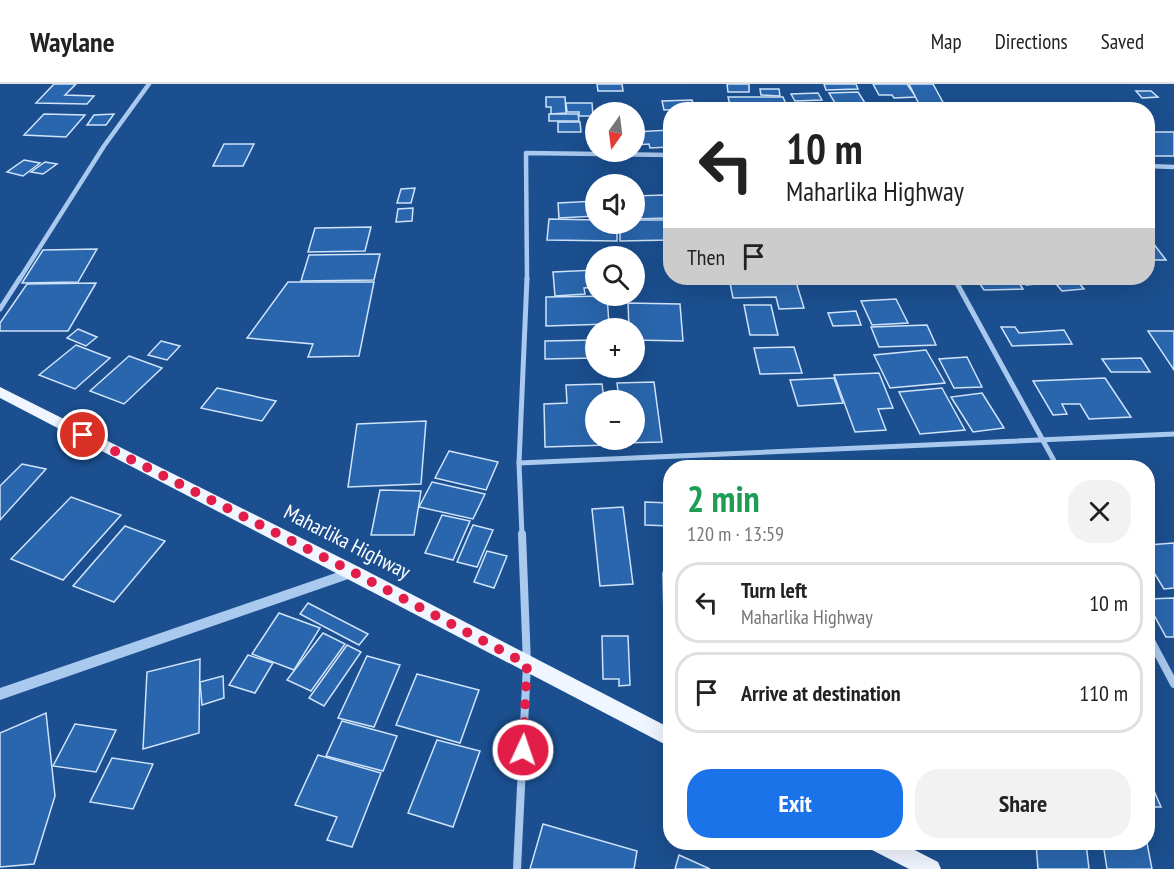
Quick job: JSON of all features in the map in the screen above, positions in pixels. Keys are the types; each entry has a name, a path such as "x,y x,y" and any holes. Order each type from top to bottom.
{"main road":[{"name":"Maharlika Highway","path":"0,392 353,572 663,734"},
{"path":"893,850 931,869"}],"street":[{"path":"0,309 104,147 149,84"},
{"path":"517,869 527,664 519,463 527,309 526,153 663,155"},
{"path":"1155,166 1174,167"},
{"path":"958,285 1054,460"},
{"path":"519,463 739,455 1042,438 1174,434"},
{"path":"0,694 353,572"},
{"path":"1155,648 1174,684"}],"building":[{"path":"54,84 76,84 65,95 94,96 87,104 36,103"},
{"path":"597,84 622,84 623,91 598,91"},
{"path":"727,84 749,84 749,92 728,92"},
{"path":"824,84 856,84 858,89 826,90"},
{"path":"873,84 907,84 916,97 894,98 892,95 879,95"},
{"path":"909,84 933,84 943,102 918,102"},
{"path":"760,89 779,89 780,96 761,95"},
{"path":"1136,91 1151,91 1158,97 1142,98"},
{"path":"858,92 864,102 834,102 829,93"},
{"path":"818,93 822,100 795,101 791,94"},
{"path":"546,97 565,97 566,113 551,114 551,107 546,107"},
{"path":"728,97 783,97 785,102 729,102"},
{"path":"692,100 693,102 663,102 663,106 662,101"},
{"path":"566,103 585,103 585,116 579,116 579,112 567,112"},
{"path":"44,114 85,115 66,137 24,135"},
{"path":"114,114 106,125 87,125 94,115"},
{"path":"549,114 578,114 579,121 549,121"},
{"path":"558,122 580,122 581,132 558,132"},
{"path":"663,130 663,147 650,148 649,144 645,144 645,131"},
{"path":"1155,132 1174,132 1174,156 1155,156"},
{"path":"224,144 254,144 243,166 213,166"},
{"path":"24,160 40,163 23,176 7,172"},
{"path":"45,162 57,164 43,174 31,172"},
{"path":"415,188 411,203 397,203 401,189"},
{"path":"663,195 663,218 645,219 645,196"},
{"path":"585,202 585,217 559,218 558,203"},
{"path":"413,208 412,221 396,222 398,209"},
{"path":"549,219 585,220 585,234 617,234 617,241 547,240"},
{"path":"645,220 663,220 663,240 620,241 620,234 645,234"},
{"path":"371,227 365,251 308,252 315,228"},
{"path":"1155,246 1166,260 1155,260"},
{"path":"97,249 78,282 22,283 43,250"},
{"path":"380,254 374,280 301,281 309,255"},
{"path":"585,271 585,294 555,296 553,272"},
{"path":"288,282 374,282 359,356 308,357 313,344 247,338"},
{"path":"96,283 68,331 0,331 0,323 27,284"},
{"path":"730,285 797,285 804,308 779,309 776,297 733,298"},
{"path":"981,285 1020,285 1023,289 984,290"},
{"path":"1057,285 1081,285 1084,289 1062,291"},
{"path":"585,296 585,306 608,306 609,318 585,318 585,325 546,326 546,297"},
{"path":"896,299 908,323 872,325 861,301"},
{"path":"645,303 680,304 683,341 645,340 645,318 629,318 628,306 645,306"},
{"path":"744,305 771,305 778,335 750,335"},
{"path":"856,311 861,325 833,326 828,313"},
{"path":"927,325 936,345 879,347 871,327"},
{"path":"1001,327 1015,327 1019,333 1064,330 1072,344 1012,346"},
{"path":"78,329 97,337 86,346 67,338"},
{"path":"1148,331 1174,331 1174,370"},
{"path":"585,340 585,358 545,359 545,341"},
{"path":"161,341 180,346 167,360 148,355"},
{"path":"76,345 110,358 75,389 39,375"},
{"path":"794,347 802,373 760,374 754,348"},
{"path":"926,350 945,383 890,388 874,355"},
{"path":"129,356 162,368 124,404 90,391"},
{"path":"967,357 982,387 954,388 939,359"},
{"path":"1141,358 1150,372 1111,372 1102,359"},
{"path":"879,373 893,408 878,409 886,430 855,432 834,375"},
{"path":"834,378 843,403 798,406 790,380"},
{"path":"1105,378 1131,417 1089,419 1080,404 1062,404 1067,414 1053,415 1033,381"},
{"path":"654,382 662,442 645,442 645,390 618,390 617,383"},
{"path":"602,384 603,390 585,390 585,446 545,447 544,404 567,403 566,385"},
{"path":"217,388 276,401 262,421 201,408"},
{"path":"942,388 965,430 920,434 899,392"},
{"path":"982,393 1004,428 973,432 951,397"},
{"path":"426,421 421,484 348,487 357,424"},
{"path":"449,451 498,462 486,490 435,478"},
{"path":"22,464 46,469 0,520 0,486"},
{"path":"432,482 485,494 473,519 419,507"},
{"path":"380,490 421,491 414,535 371,535"},
{"path":"71,497 121,515 63,580 11,559"},
{"path":"645,502 663,503 663,526 645,525"},
{"path":"623,507 633,584 600,586 592,509"},
{"path":"442,515 470,521 453,560 425,553"},
{"path":"473,525 493,530 477,567 457,562"},
{"path":"125,526 165,541 114,602 73,586"},
{"path":"1174,543 1174,588 1164,589 1155,574 1155,544"},
{"path":"487,551 507,556 494,588 474,582"},
{"path":"1174,598 1174,637 1166,637 1155,617 1155,599"},
{"path":"308,603 368,634 359,645 300,614"},
{"path":"279,613 320,628 294,670 252,654"},
{"path":"323,633 345,644 311,691 287,680"},
{"path":"602,636 628,636 630,685 619,686 619,679 603,679"},
{"path":"347,645 361,652 324,706 309,698"},
{"path":"248,655 273,663 255,693 229,685"},
{"path":"367,656 400,665 374,727 338,718"},
{"path":"200,659 199,733 143,749 147,672"},
{"path":"417,674 479,690 460,743 396,725"},
{"path":"223,676 224,698 202,705 200,682"},
{"path":"46,713 55,796 34,864 0,867 0,733"},
{"path":"342,721 397,736 383,771 326,756"},
{"path":"75,724 116,730 96,772 53,766"},
{"path":"437,740 480,751 453,827 408,813"},
{"path":"318,755 381,773 352,847 327,840 337,817 295,805"},
{"path":"112,758 153,764 133,809 90,802"},
{"path":"1155,793 1161,807 1155,807"},
{"path":"543,824 637,851 634,869 530,869"},
{"path":"1037,850 1087,850 1089,869 1038,869"},
{"path":"1104,850 1148,850 1152,869 1107,869"},
{"path":"679,855 710,869 675,869"}],"route":[{"path":"83,435 353,572 527,664 523,750"}]}
